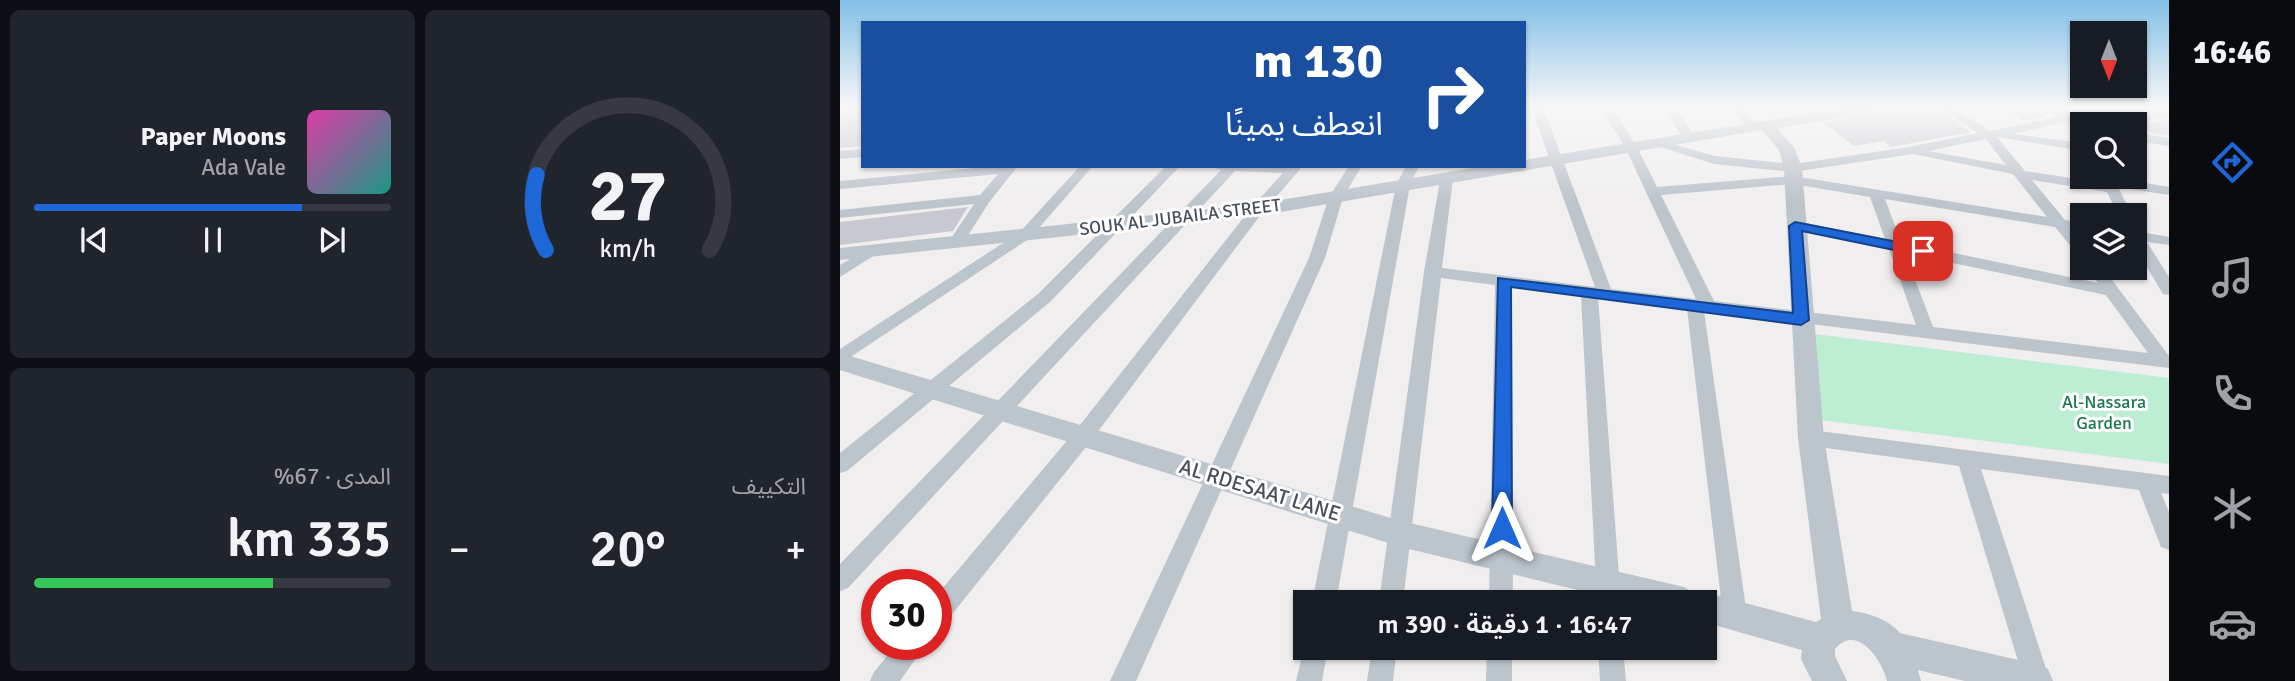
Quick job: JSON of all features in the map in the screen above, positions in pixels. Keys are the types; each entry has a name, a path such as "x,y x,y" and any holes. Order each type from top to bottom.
{"street":[{"path":"1549,139 1558,159 1597,293 1609,590"},
{"path":"1626,139 1653,192 1701,305 1735,616"},
{"path":"1526,165 1684,139"},
{"path":"1775,139 1787,149 1793,174 1801,320 1830,632 1820,663 1830,681"},
{"path":"1653,192 1793,174 1970,139"},
{"path":"1992,139 2070,235"},
{"path":"2018,139 2070,145"},
{"path":"2147,139 2169,142"},
{"path":"1654,144 1714,160 1793,174 1876,194 2070,225"},
{"path":"1909,151 2020,172 2070,178"},
{"path":"840,155 861,153"},
{"path":"840,185 1010,168"},
{"path":"956,243 984,199 1010,168"},
{"path":"840,359 1025,235 1085,168"},
{"path":"840,465 1045,297 1172,168"},
{"path":"840,580 1231,168"},
{"path":"952,596 1083,436 1258,210 1296,168"},
{"path":"1123,681 1219,477 1317,258 1336,197 1355,168"},
{"path":"1326,590 1403,186 1412,168"},
{"name":"SOUK AL JUBAILA STREET","path":"840,254 1258,210 1446,178 1468,170 1492,168"},
{"path":"1393,590 1446,178"},
{"path":"2147,188 2169,191"},
{"path":"1876,194 1927,333"},
{"path":"840,214 984,199"},
{"path":"1795,226 2112,291"},
{"path":"2147,237 2169,241"},
{"path":"840,272 870,252"},
{"path":"2147,254 2169,290"},
{"path":"1432,272 1801,320 2167,362"},
{"path":"2104,280 2167,362"},
{"path":"1501,590 1503,281"},
{"name":"AL RDESAAT LANE","path":"840,359 1401,534 1502,556 1603,590"},
{"path":"1811,438 2158,484 2169,540"},
{"path":"1968,460 2037,681"},
{"path":"1717,611 1830,632 1866,628 1891,647 1904,670 1905,681"},
{"path":"1891,647 2037,681"},
{"path":"883,681 900,660"},
{"path":"1309,681 1313,660"},
{"path":"1381,681 1384,660"},
{"path":"1499,681 1500,660"},
{"path":"1612,660 1613,681"}],"green space":[{"name":"Al-Nassara Garden","path":"1807,333 2169,378 2169,464 1820,420"}],"building":[{"path":"840,139 861,139 861,146 840,148"},
{"path":"1845,139 1935,139 1891,147 1883,141 1854,146"},
{"path":"968,207 953,231 840,245 840,222"}],"route":[{"path":"1502,528 1503,281 1801,320 1795,226 1923,251"}]}
